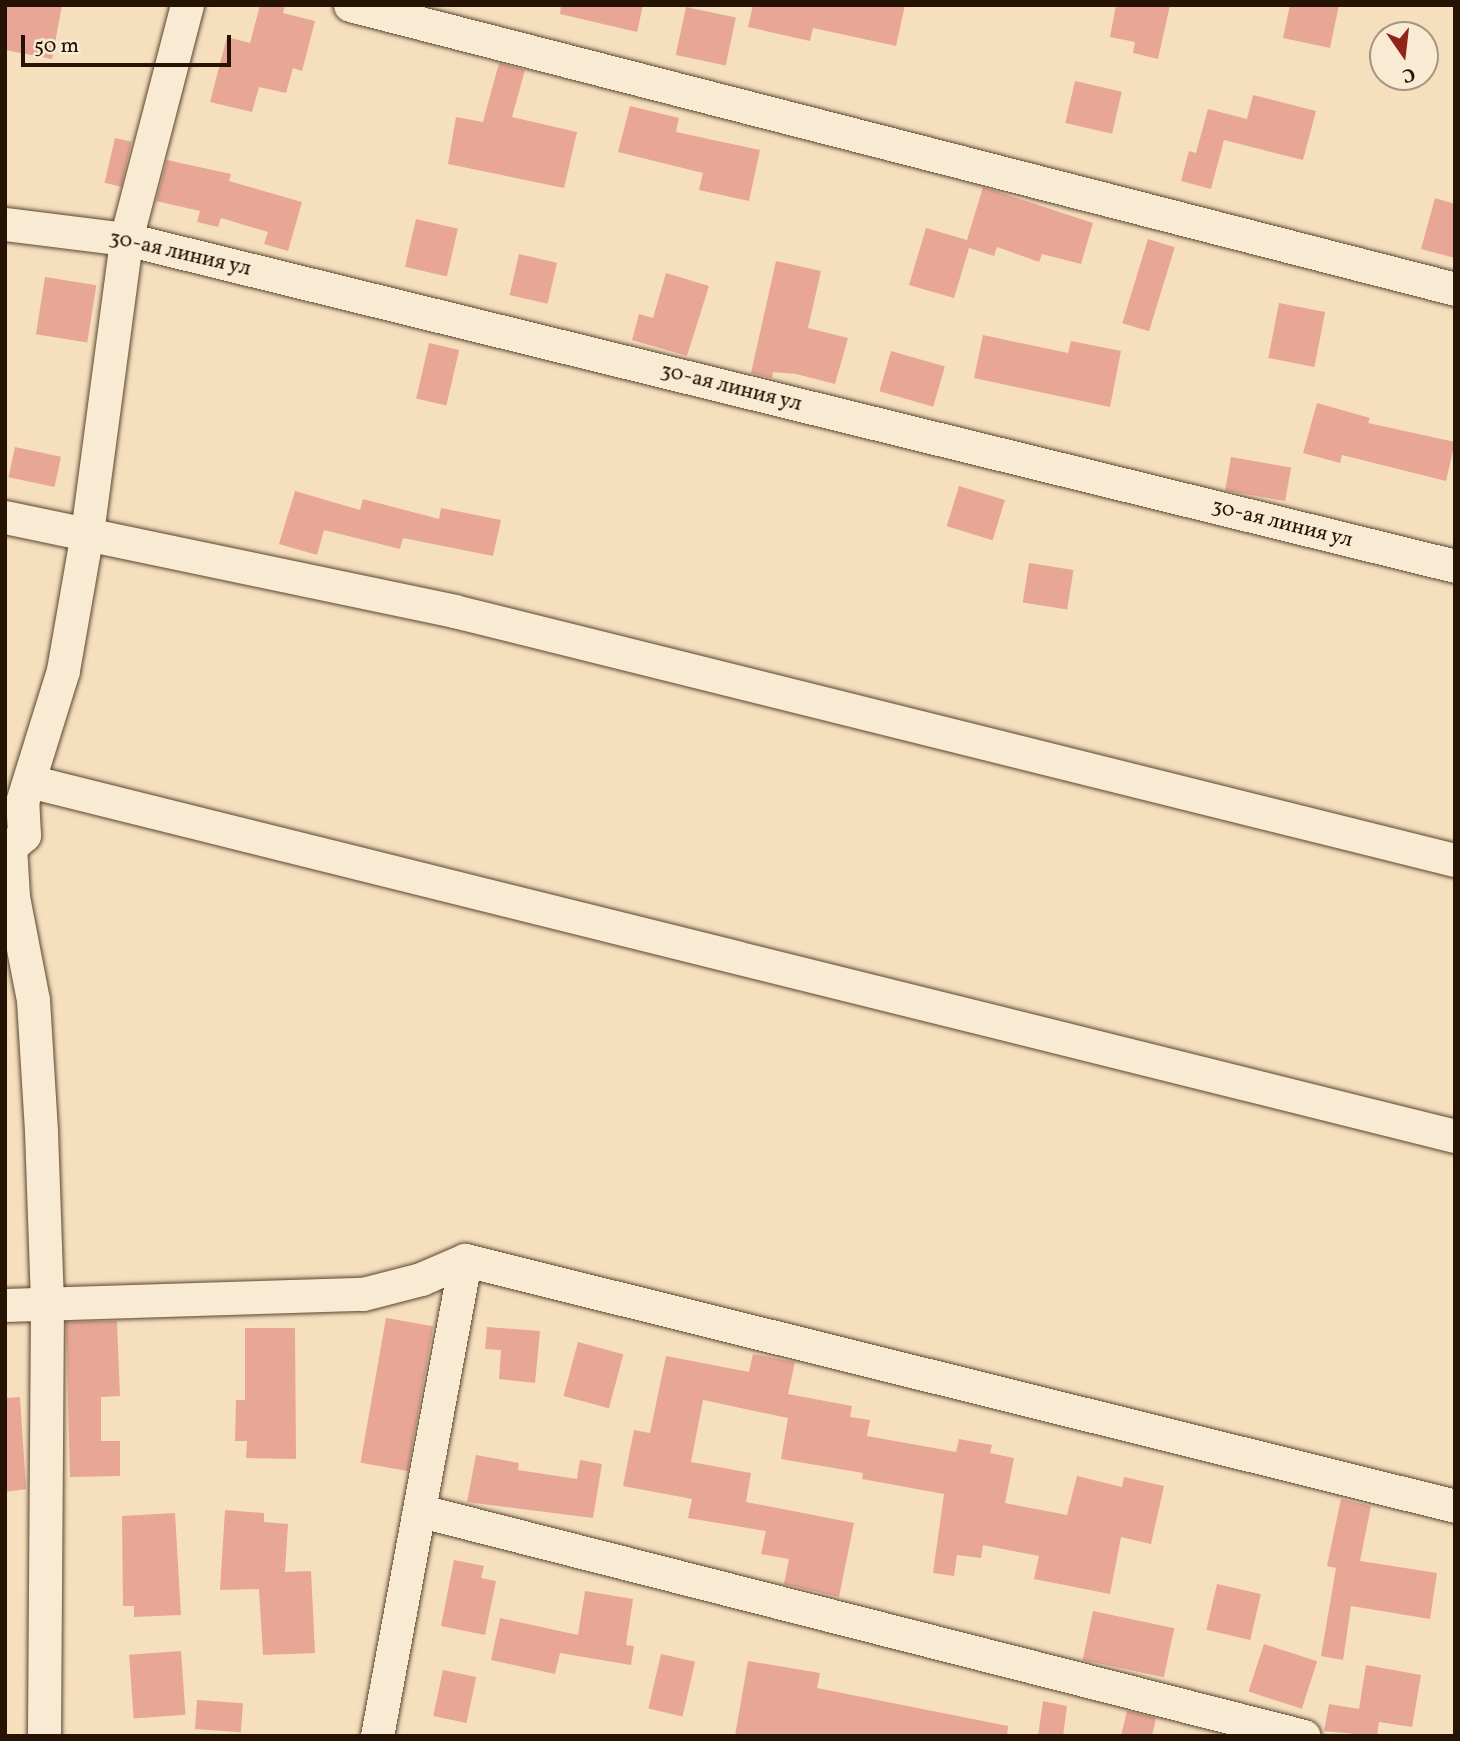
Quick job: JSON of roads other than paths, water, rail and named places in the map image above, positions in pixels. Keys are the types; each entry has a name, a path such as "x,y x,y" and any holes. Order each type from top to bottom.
{"street":[{"path":"44,1736 47,1303 33,1000 13,897 8,848 24,835 19,794 63,670 87,533 126,239 187,5"},
{"path":"350,5 1455,289"},
{"name":"30-ая линия ул","path":"5,223 126,239 1455,566"},
{"path":"5,517 454,611 1455,860"},
{"path":"19,794 1455,1136"},
{"path":"377,1736 421,1511 465,1260"},
{"path":"5,1305 363,1294 422,1279 465,1260 1455,1506"},
{"path":"421,1511 1304,1736"}]}
